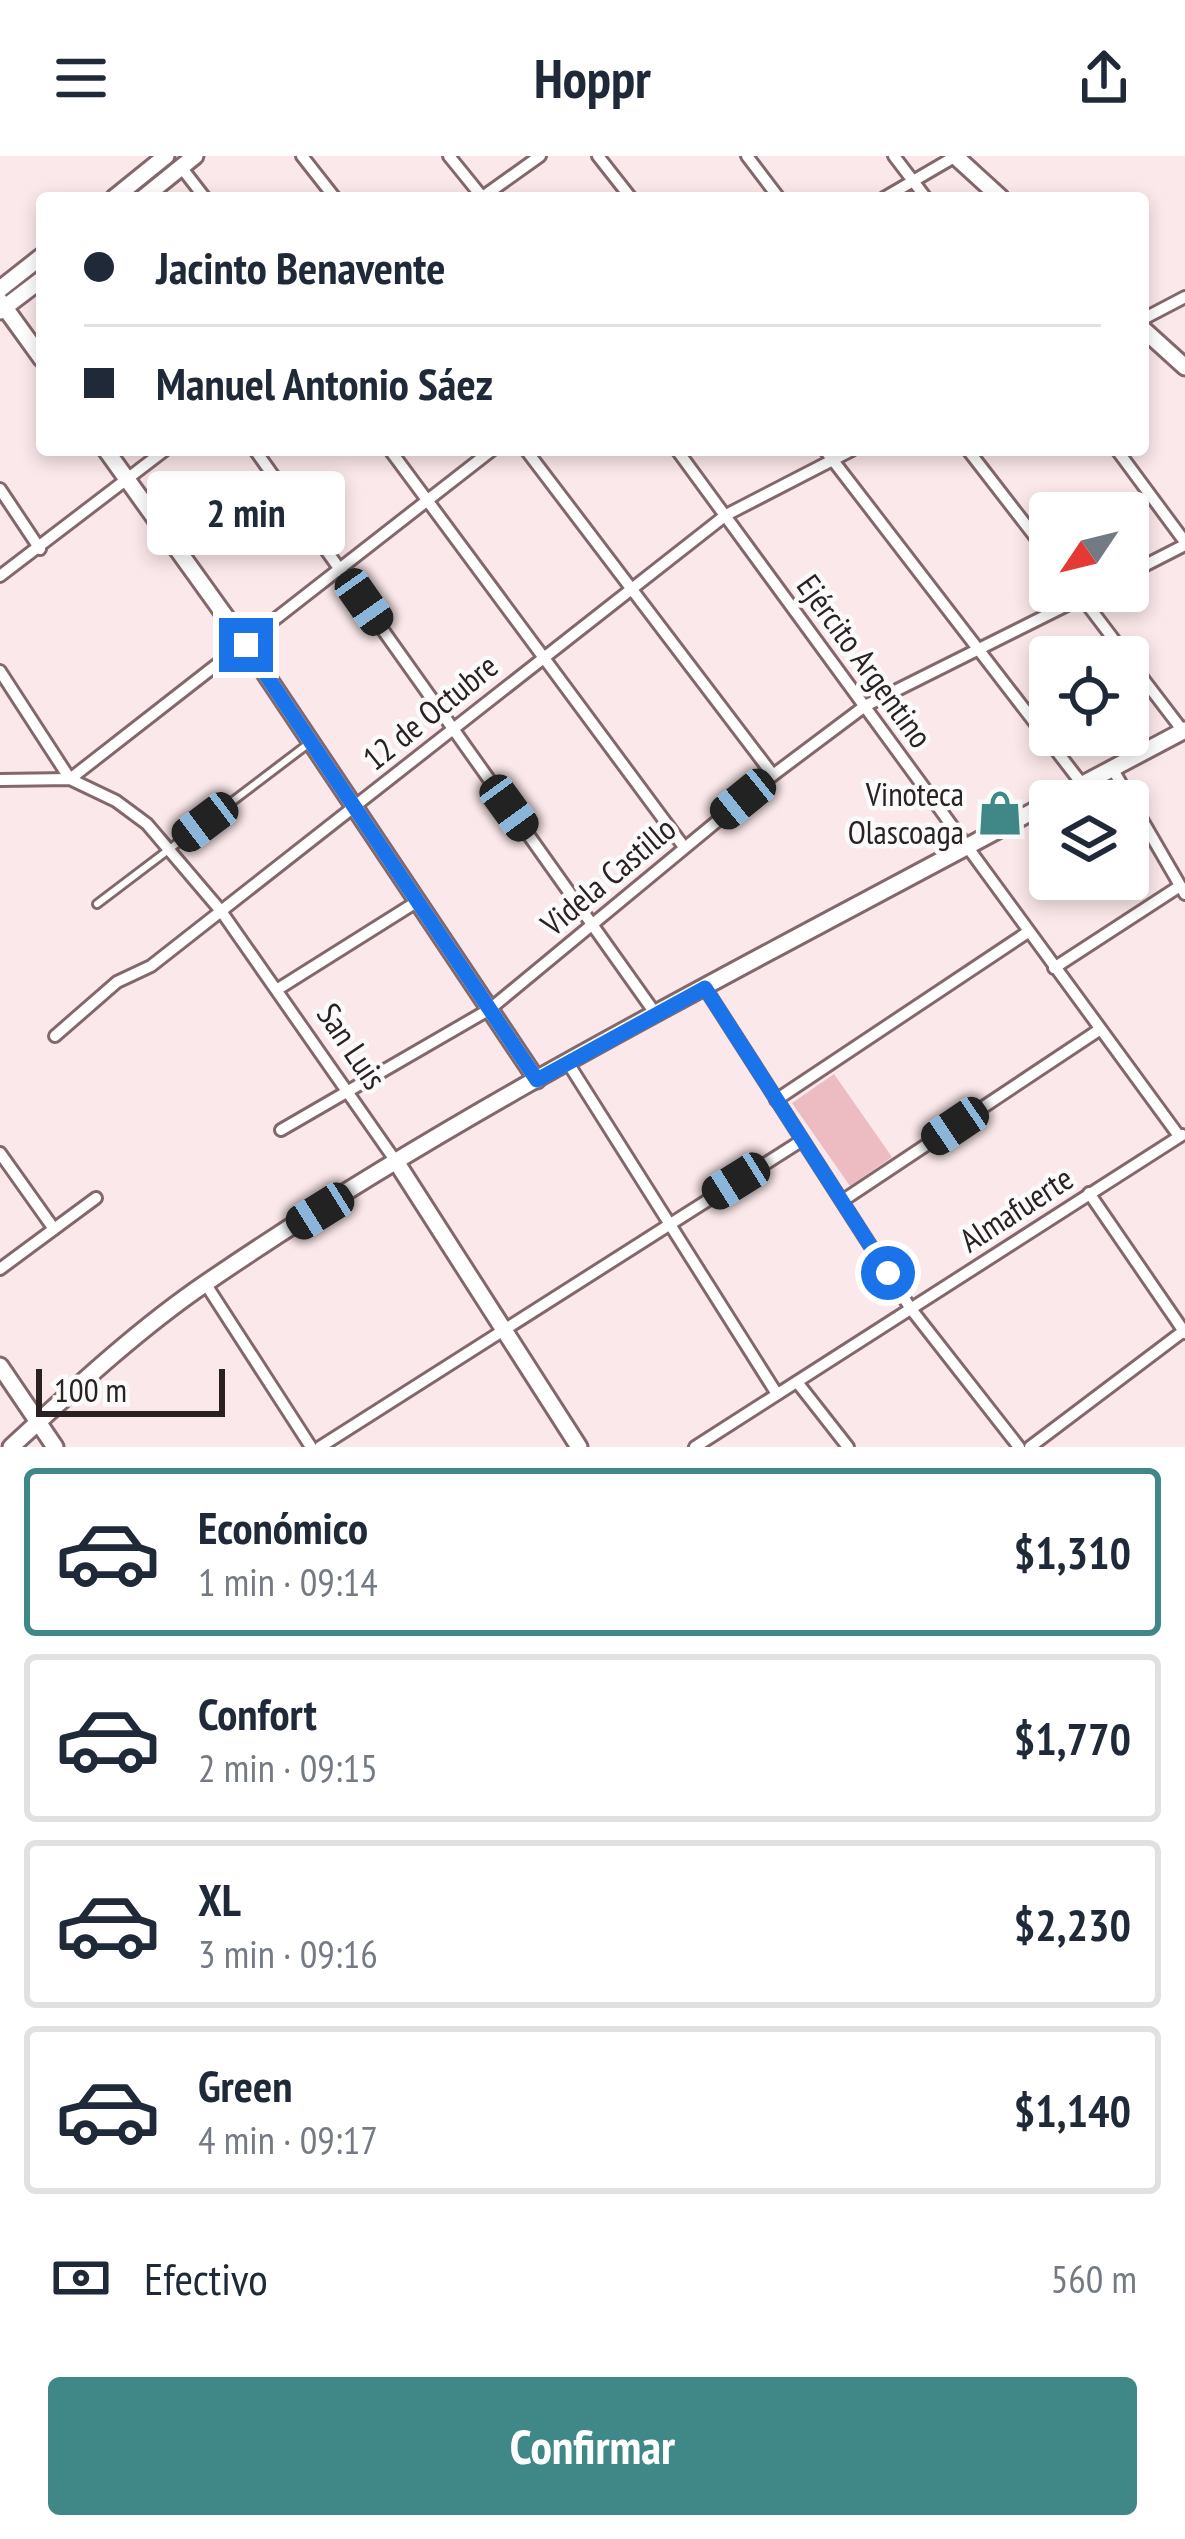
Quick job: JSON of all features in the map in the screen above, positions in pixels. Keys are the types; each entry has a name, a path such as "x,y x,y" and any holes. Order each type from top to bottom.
{"street":[{"path":"121,192 166,156"},
{"path":"302,156 330,192"},
{"path":"449,156 477,192"},
{"path":"490,192 540,156"},
{"path":"598,156 626,192"},
{"path":"746,156 773,192"},
{"path":"894,156 921,192"},
{"path":"895,192 956,156 995,192"},
{"path":"150,192 188,161 202,192"},
{"path":"0,289 36,261"},
{"path":"36,283 2,306 36,351"},
{"path":"1149,316 1185,297"},
{"path":"1149,334 1185,367"},
{"path":"110,456 246,645 537,1080"},
{"path":"0,576 157,456"},
{"path":"259,456 655,1013"},
{"path":"394,456 684,847"},
{"path":"0,670 70,779 484,456"},
{"path":"530,456 773,775"},
{"name":"Ejército Argentino","path":"682,456 1099,1030 1182,1135"},
{"name":"12 de Octubre","path":"55,1036 117,982 152,966 726,515 825,456"},
{"path":"830,456 1079,780"},
{"path":"973,456 1029,529"},
{"path":"1121,456 1185,544 1149,563"},
{"path":"0,489 40,549"},
{"name":"Videla Castillo","path":"280,1130 490,1009 773,775 865,706 1047,612"},
{"path":"1090,780 1184,731 1149,686"},
{"path":"1054,968 1183,890 1112,768"},
{"name":"San Luis","path":"0,780 70,779 116,801 170,848 278,989 397,1163 578,1447"},
{"path":"11,1447 205,1283 397,1163 655,1013 1029,813"},
{"path":"278,989 418,901"},
{"path":"776,1100 1028,932"},
{"path":"705,988 911,1309 1019,1447"},
{"path":"842,1202 1099,1030"},
{"path":"568,1063 777,1394"},
{"name":"Almafuerte","path":"695,1447 1182,1135"},
{"path":"205,1283 316,1447 801,1141"},
{"path":"0,1153 54,1229"},
{"path":"1030,1447 1185,1332 1089,1193"},
{"path":"0,1269 96,1198"},
{"path":"0,1366 55,1447"},
{"path":"797,1382 848,1447"}],"lane":[{"path":"97,904 311,742"}],"shaded area":[{"path":"834,1074 892,1157 850,1186 792,1103"}],"place":[{"name":"Vinoteca Olascoaga","path":"1000,813"}],"route":[{"path":"246,645 537,1080 705,988 888,1273"}]}
